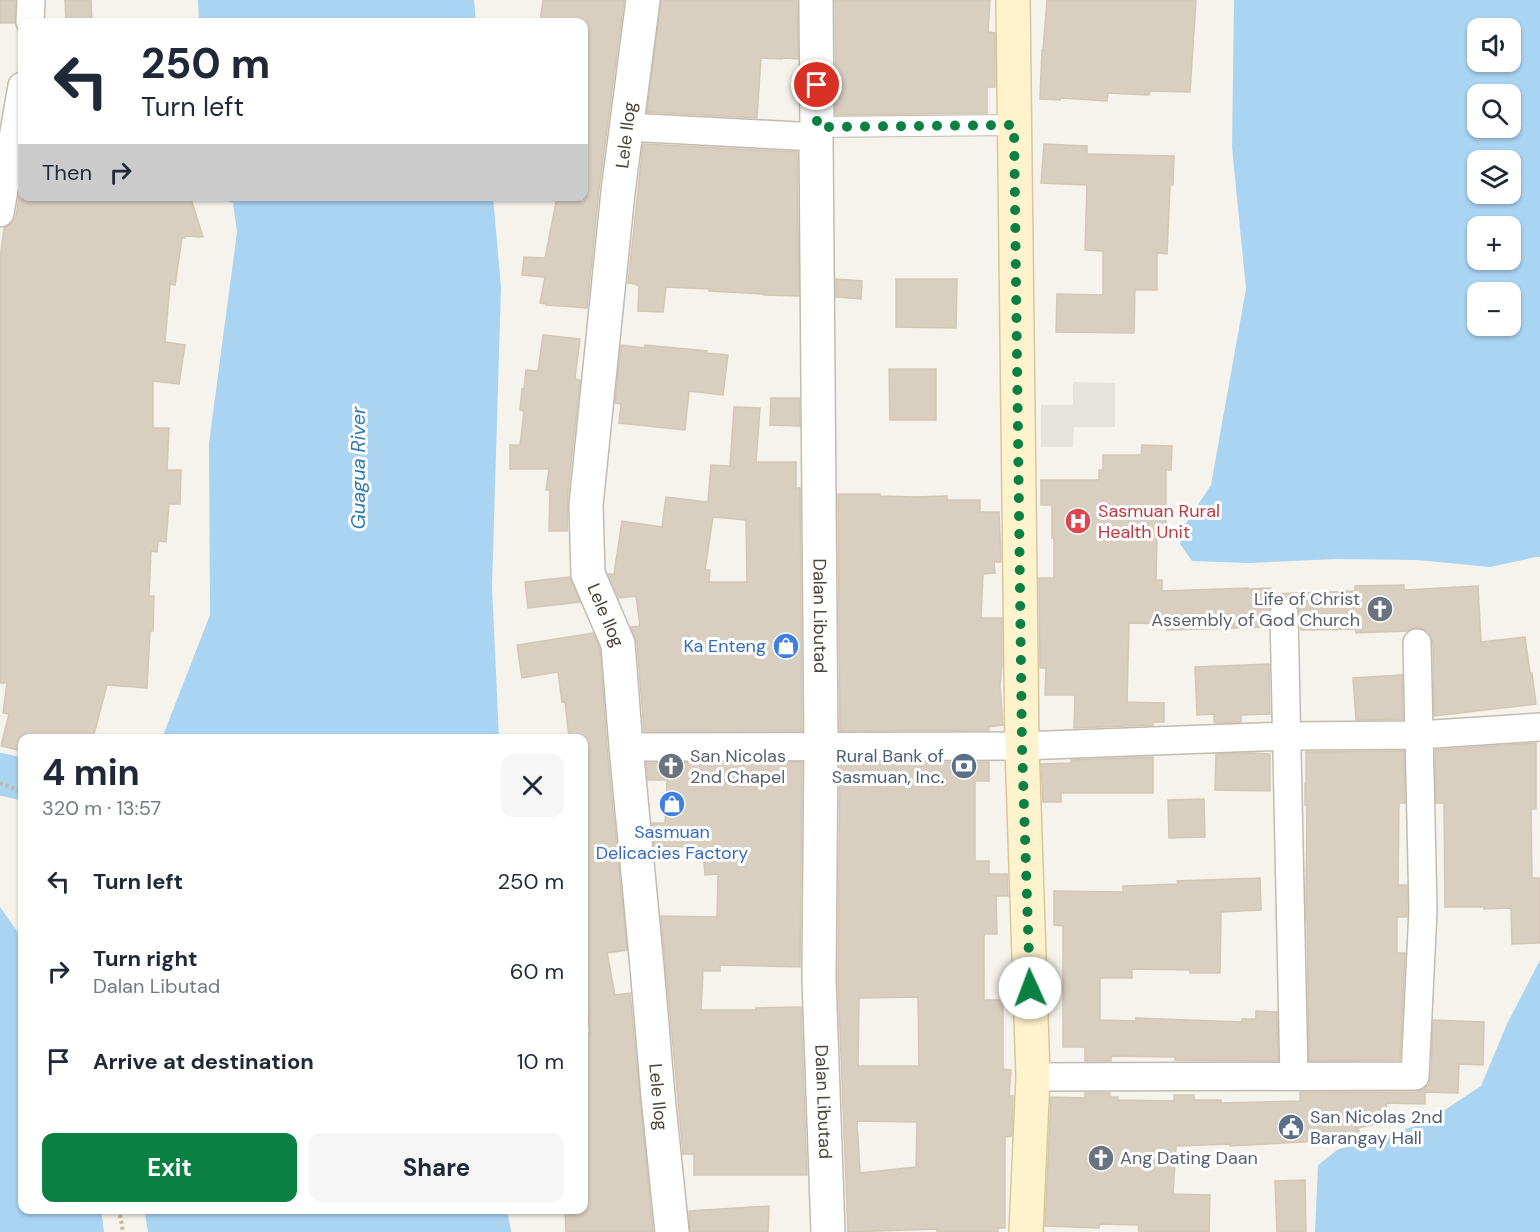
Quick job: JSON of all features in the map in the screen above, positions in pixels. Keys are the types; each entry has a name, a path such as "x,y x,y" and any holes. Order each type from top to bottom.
{"main road":[{"path":"1013,0 1022,746 1033,1077 1026,1232"}],"street":[{"path":"30,18 31,0"},
{"name":"Lele Ilog","path":"643,0 618,192 586,505 588,574 618,644 672,1232"},
{"name":"Dalan Libutad","path":"816,0 821,745 819,980 828,1232"},
{"path":"0,213 14,99"},
{"path":"627,127 816,132 1014,125"},
{"path":"1284,614 1294,1076"},
{"path":"1033,1077 1415,1076 1423,910 1417,643"},
{"path":"626,747 1022,746 1287,736 1419,735 1540,728"}],"path":[{"path":"0,783 18,790"},
{"path":"120,1214 123,1232"}],"shaded area":[{"path":"1073,382 1115,383 1115,427 1074,427 1073,447 1041,447 1041,405 1073,405"}],"water":[{"path":"198,0 474,0 476,18 199,18"},
{"path":"1234,0 1540,0 1540,557 1490,567 1417,560 1337,559 1248,563 1192,561 1180,544 1186,523 1211,485 1246,289 1232,147"},
{"name":"Guagua River","path":"227,201 493,201 501,287 492,587 499,734 164,734 210,615 209,443 237,232 233,203"},
{"path":"0,907 18,932 18,1214 102,1214 104,1232 0,1232"},
{"path":"1540,960 1540,1232 1315,1232 1318,1165 1337,1150 1425,1123 1481,1086 1507,1024"},
{"path":"145,1214 508,1214 511,1232 148,1232"}],"building":[{"path":"0,0 15,0 15,23 0,23"},
{"path":"65,0 91,0 92,18 66,18"},
{"path":"543,0 624,0 599,190 587,308 540,303 545,277 522,275 524,257 545,258 556,201 588,201 588,18 541,18"},
{"path":"661,0 797,0 798,59 761,58 757,118 647,112"},
{"path":"835,0 990,0 988,32 995,33 995,87 987,87 987,113 836,115"},
{"path":"1047,0 1196,0 1190,92 1150,91 1149,95 1108,93 1107,101 1040,99"},
{"path":"643,144 797,152 799,296 666,287 663,312 638,311 639,286 628,283"},
{"path":"1044,144 1087,146 1087,154 1174,156 1173,185 1170,185 1167,254 1157,253 1157,290 1135,290 1134,333 1056,332 1057,294 1103,295 1103,251 1085,250 1087,185 1041,183"},
{"path":"18,201 192,201 203,237 185,236 182,238 175,285 170,284 165,342 185,345 179,384 153,381 153,428 169,428 167,470 181,470 180,504 169,504 166,542 158,541 157,552 151,551 149,596 154,596 153,631 150,631 147,688 107,685 94,734 18,734 18,750 1,746 9,714 3,713 7,683 0,683 0,259 4,228 12,223 16,216"},
{"path":"836,279 862,281 861,299 836,297"},
{"path":"896,279 957,279 956,328 896,327"},
{"path":"543,335 580,339 575,379 580,380 568,492 567,531 549,531 550,490 546,490 549,469 510,469 510,445 520,445 524,411 520,410 526,370 538,371"},
{"path":"621,345 645,348 645,345 728,355 723,395 689,391 685,430 619,423 621,404 615,403"},
{"path":"889,369 936,369 936,420 890,420"},
{"path":"771,398 799,398 800,426 770,425"},
{"path":"734,407 760,408 756,462 796,462 796,488 800,488 802,731 644,731 637,643 631,627 640,626 636,596 619,598 608,574 614,574 622,521 662,527 666,497 708,502 711,465 730,466","holes":["713,517 746,520 747,582 709,582 710,570 705,570"]},
{"path":"1142,445 1172,446 1171,470 1166,470 1166,537 1157,537 1156,580 1162,580 1162,591 1271,588 1271,594 1355,591 1355,586 1404,585 1404,590 1478,586 1481,642 1525,637 1536,704 1434,716 1433,643 1428,631 1417,627 1407,631 1356,633 1356,629 1301,630 1298,606 1283,598 1275,601 1270,607 1269,627 1167,630 1167,624 1129,623 1127,702 1164,703 1164,722 1153,722 1153,725 1074,728 1075,695 1045,695 1046,668 1040,668 1039,578 1054,578 1052,505 1041,505 1041,480 1099,480 1099,470 1103,470 1103,455 1141,455"},
{"path":"838,494 947,496 947,500 980,500 980,512 999,512 1001,562 994,562 995,573 983,574 981,618 1002,618 1000,685 1003,725 989,727 989,730 840,731"},
{"path":"570,577 580,602 528,608 525,582"},
{"path":"593,633 600,649 607,748 627,950 607,953 615,995 630,993 653,1232 566,1232 565,1214 588,1214 588,1033 590,1033 588,1017 588,734 569,734 565,701 562,702 558,672 522,678 517,645"},
{"path":"1269,664 1270,714 1241,715 1241,722 1217,723 1214,722 1214,714 1197,715 1195,667"},
{"path":"1402,675 1403,719 1356,720 1353,678"},
{"path":"1536,743 1536,809 1531,809 1532,878 1540,878 1540,943 1512,944 1511,908 1445,907 1444,803 1436,803 1435,750"},
{"path":"1404,751 1405,803 1399,803 1398,885 1407,885 1407,917 1397,917 1397,953 1405,953 1400,1060 1309,1061 1306,752"},
{"path":"1216,754 1270,754 1270,791 1215,790"},
{"path":"1153,757 1153,793 1061,793 1061,802 1043,802 1041,764 1071,763 1071,760"},
{"path":"802,762 800,967 720,965 720,971 703,971 701,1010 801,1007 807,1175 694,1175 694,1154 683,1154 661,916 717,917 718,874 705,875 703,847 654,846 652,823 665,823 667,780 648,780 646,763"},
{"path":"840,762 989,762 989,781 975,781 975,861 989,861 989,874 1007,874 1008,896 996,896 997,934 984,934 984,1000 1003,1000 1003,1069 1011,1070 1009,1096 1013,1096 1012,1136 1005,1137 1005,1228 998,1228 998,1232 937,1232 937,1229 848,1232 838,979","holes":["918,997 919,1066 858,1066 859,998","857,1121 917,1122 916,1167 860,1173"]},
{"path":"1204,799 1205,837 1169,838 1168,800"},
{"path":"1260,878 1261,910 1221,912 1220,973 1132,969 1132,978 1100,978 1100,1020 1136,1021 1136,1018 1242,1022 1242,1019 1256,1019 1256,1011 1277,1012 1278,1061 1175,1060 1175,1057 1111,1056 1111,1061 1085,1061 1085,1047 1063,1047 1063,926 1054,925 1054,891 1123,892 1123,886 1178,884 1177,881"},
{"path":"1433,1020 1484,1022 1483,1065 1459,1064 1458,1093 1425,1092 1425,1104 1386,1103 1390,1121 1358,1128 1359,1132 1321,1141 1230,1146 1230,1144 1176,1146 1173,1194 1210,1195 1209,1232 1139,1232 1138,1225 1100,1224 1099,1228 1045,1226 1051,1097 1085,1098 1085,1093 1110,1093 1110,1097 1118,1097 1118,1100 1174,1101 1174,1095 1194,1095 1194,1100 1221,1100 1221,1103 1300,1101 1300,1092 1416,1092 1429,1084 1431,1077"},
{"path":"1305,1180 1306,1232 1277,1232 1275,1181"},
{"path":"769,1206 768,1232 690,1232 689,1211"}],"waterway":[{"path":"0,774 18,778"}],"place":[{"name":"Sasmuan Rural Health Unit","path":"1078,521"},
{"name":"Life of Christ Assembly of God Church","path":"1380,609"},
{"name":"Ka Enteng","path":"786,646"},
{"name":"San Nicolas 2nd Chapel","path":"671,766"},
{"name":"Rural Bank of Sasmuan, Inc.","path":"964,766"},
{"name":"Sasmuan Delicacies Factory","path":"672,804"},
{"name":"San Nicolas 2nd Barangay Hall","path":"1291,1127"},
{"name":"Ang Dating Daan","path":"1101,1158"}],"route":[{"path":"817,85 817,127 1014,125 1022,746 1030,988"}]}
